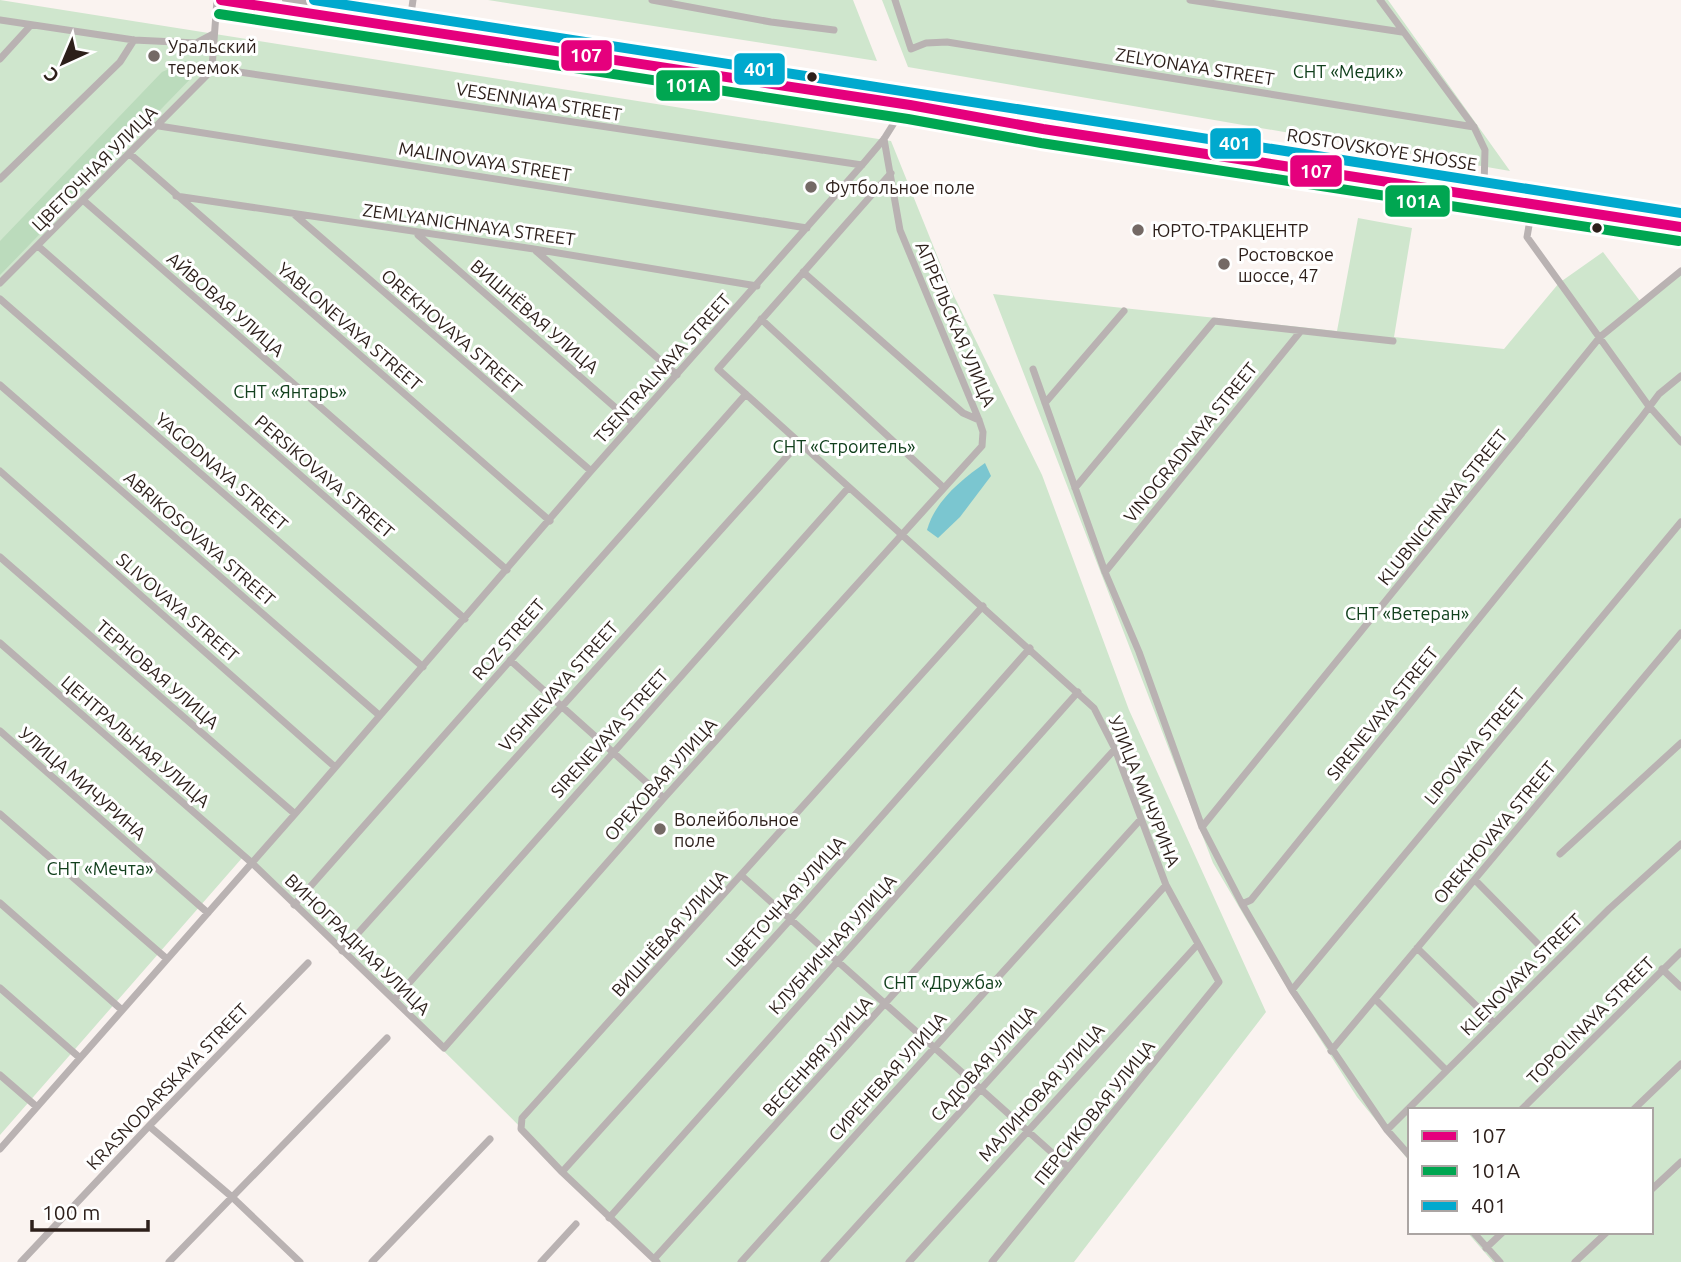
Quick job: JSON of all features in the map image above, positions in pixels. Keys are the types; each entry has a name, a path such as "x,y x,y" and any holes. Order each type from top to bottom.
{"highway":[{"name":"ROSTOVSKOYE SHOSSE","path":"219,0 409,24 894,98 1043,129 1533,198 1681,216"},
{"name":"ROSTOVSKOYE SHOSSE","path":"289,0 409,24"},
{"name":"ROSTOVSKOYE SHOSSE","path":"1533,198 1681,228"}],"street":[{"path":"210,71 219,0"},
{"path":"409,24 413,0"},
{"path":"652,0 771,22 834,30"},
{"name":"ZELYONAYA STREET","path":"895,0 911,49 926,43 947,42 1474,127"},
{"path":"1190,0 1402,32"},
{"path":"1380,0 1474,127 1485,150 1483,190"},
{"path":"0,20 134,40 196,43 213,34"},
{"path":"0,59 31,25"},
{"path":"0,179 120,62 134,40"},
{"name":"ЦВЕТОЧНАЯ УЛИЦА","path":"0,283 159,126 210,71"},
{"name":"VESENNIAYA STREET","path":"210,71 862,165"},
{"name":"TSENTRALNAYA STREET","path":"0,1149 295,814 633,423 862,165 884,139 899,115 894,98"},
{"name":"MALINOVAYA STREET","path":"159,126 807,228"},
{"name":"АПРЕЛЬСКАЯ УЛИЦА","path":"884,139 900,230 982,432 982,446 901,533"},
{"name":"YABLONEVAYA STREET","path":"130,153 550,521"},
{"path":"891,173 761,319 943,486"},
{"name":"ZEMLYANICHNAYA STREET","path":"176,196 757,286"},
{"path":"1533,198 1527,237 1648,405 1681,442"},
{"name":"АЙВОВАЯ УЛИЦА","path":"83,200 507,570"},
{"name":"OREKHOVAYA STREET","path":"293,214 591,471"},
{"name":"ВИШНЁВАЯ УЛИЦА","path":"416,233 633,423"},
{"name":"PERSIKOVAYA STREET","path":"38,246 465,618"},
{"path":"534,250 677,375"},
{"name":"KLUBNICHNAYA STREET","path":"1202,827 1600,337 1681,271"},
{"path":"803,272 963,413 979,420"},
{"name":"YAGODNAYA STREET","path":"0,299 423,667"},
{"path":"1045,403 1124,311"},
{"name":"УЛИЦА МИЧУРИНА","path":"761,319 718,369 1094,708 1115,749 1166,885 1219,982"},
{"path":"1075,488 1214,321 1393,341"},
{"name":"VINOGRADNAYA STREET","path":"1105,572 1300,332"},
{"path":"1033,369 1105,572 1139,652 1202,827 1242,904 1292,990 1331,1051 1387,1130 1408,1154"},
{"path":"1648,405 1681,376"},
{"name":"ABRIKOSOVAYA STREET","path":"0,385 379,715"},
{"name":"ROZ STREET","path":"294,905 746,394"},
{"name":"SIRENEVAYA STREET","path":"1242,904 1251,900 1641,418 1648,405"},
{"name":"VISHNEVAYA STREET","path":"342,951 799,443"},
{"name":"SLIVOVAYA STREET","path":"0,471 335,767"},
{"name":"SIRENEVAYA STREET","path":"394,1000 849,487"},
{"name":"LIPOVAYA STREET","path":"1292,990 1681,522"},
{"name":"ОРЕХОВАЯ УЛИЦА","path":"443,1048 901,533"},
{"name":"ТЕРНОВАЯ УЛИЦА","path":"0,557 295,814"},
{"name":"ВИШНЁВАЯ УЛИЦА","path":"562,1172 521,1129 522,1118 983,606"},
{"name":"OREKHOVAYA STREET","path":"1331,1051 1681,633"},
{"name":"ЦЕНТРАЛЬНАЯ УЛИЦА","path":"0,643 252,863"},
{"name":"ЦВЕТОЧНАЯ УЛИЦА","path":"562,1172 790,920 1030,648"},
{"path":"510,660 664,798"},
{"name":"КЛУБНИЧНАЯ УЛИЦА","path":"609,1218 1078,692"},
{"name":"УЛИЦА МИЧУРИНА","path":"0,731 208,913"},
{"path":"1560,854 1681,743"},
{"name":"ВЕСЕННЯЯ УЛИЦА","path":"656,1261 1115,749"},
{"path":"0,814 167,959"},
{"name":"СИРЕНЕВАЯ УЛИЦА","path":"741,1262 1141,819"},
{"name":"KLENOVAYA STREET","path":"1409,1108 1609,909 1681,844"},
{"name":"ВИНОГРАДНАЯ УЛИЦА","path":"252,863 443,1048"},
{"path":"742,876 884,1006 1068,1167"},
{"path":"1475,880 1538,944"},
{"name":"САДОВАЯ УЛИЦА","path":"824,1262 1166,885"},
{"path":"0,903 122,1010"},
{"name":"МАЛИНОВАЯ УЛИЦА","path":"909,1262 1198,944"},
{"path":"1417,948 1494,1023"},
{"name":"TOPOLINAYA STREET","path":"1523,1108 1681,953"},
{"name":"KRASNODARSKAYA STREET","path":"21,1262 308,963"},
{"path":"1662,969 1681,987"},
{"name":"ПЕРСИКОВАЯ УЛИЦА","path":"992,1262 1219,982"},
{"path":"0,988 80,1058"},
{"path":"1375,999 1447,1070"},
{"path":"169,1262 387,1038"},
{"path":"1635,1108 1681,1064"},
{"path":"0,1075 37,1107"},
{"name":"KLENOVAYA STREET","path":"1387,1130 1408,1109"},
{"path":"149,1126 232,1197 300,1262"},
{"path":"372,1262 490,1139"},
{"path":"1653,1189 1681,1162"},
{"path":"562,1172 656,1261"},
{"path":"541,1262 576,1224"},
{"path":"1475,1234 1500,1262"},
{"path":"1486,1248 1501,1234"},
{"path":"1575,1262 1605,1234"}],"green space":[{"path":"0,0 891,141 951,290 1042,475 1129,710 1266,1012 1074,1262 654,1262 399,1007 242,858 0,1135"},
{"path":"488,0 853,0 877,61"},
{"name":"СНТ «Медик»","path":"882,0 1388,0 1510,171 908,67"},
{"path":"186,61 199,70 0,275 0,241 162,72"},
{"name":"СНТ «Ветеран»","path":"1358,218 1412,228 1394,337 1504,349 1559,283 1603,252 1640,301 1681,269 1681,1262 1493,1262 1469,1234 1653,1234 1653,1108 1408,1108 1408,1160 1357,1097 1278,973 1213,863 993,294 1337,331"}],"water":[{"path":"985,463 991,476 960,517 938,538 927,530 943,501 958,484"}],"transit line":[{"name":"107","path":"221,0 910,105 1043,129 1681,227"},
{"name":"401","path":"314,0 1681,213"},
{"name":"101А","path":"219,14 908,119 1041,143 1679,241"}],"place":[{"name":"Уральский теремок","path":"154,56"},
{"name":"Футбольное поле","path":"811,187"},
{"name":"ЮРТО-ТРАКЦЕНТР","path":"1138,230"},
{"name":"Ростовское шоссе, 47","path":"1224,264"},
{"name":"Волейбольное поле","path":"660,829"}],"park label":[{"name":"СНТ «Янтарь»","path":"290,391"},
{"name":"СНТ «Строитель»","path":"844,446"},
{"name":"СНТ «Мечта»","path":"100,868"},
{"name":"СНТ «Дружба»","path":"943,982"}]}
